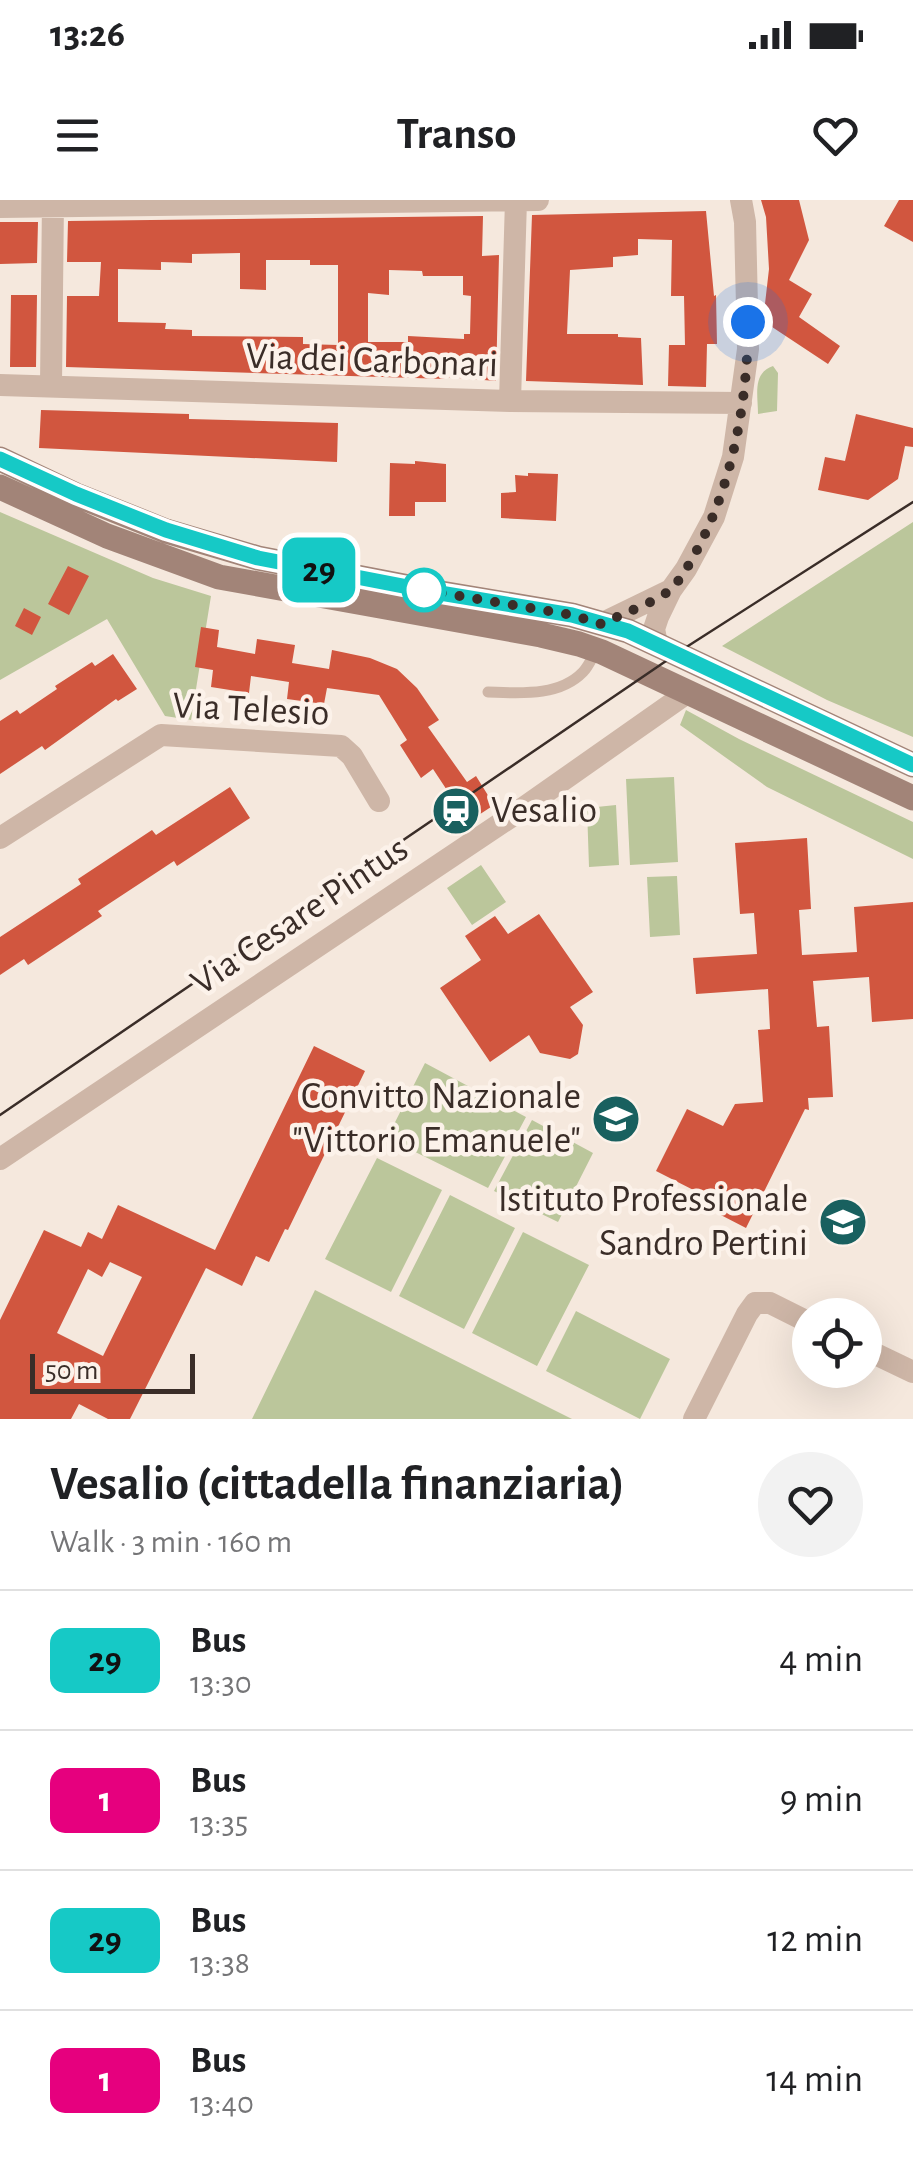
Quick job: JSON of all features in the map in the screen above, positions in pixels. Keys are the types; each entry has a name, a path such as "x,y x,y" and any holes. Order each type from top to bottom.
{"main road":[{"path":"0,459 166,530 258,558 572,615 628,631 913,765"},
{"path":"0,486 106,536 219,577 541,635 596,650 913,798"}],"street":[{"path":"510,401 516,200"},
{"path":"0,208 53,204 538,200"},
{"path":"656,644 654,630 670,590 714,517 733,457 748,350 741,200"},
{"path":"51,385 53,204"},
{"name":"Via dei Carbonari","path":"0,385 510,401 741,403"},
{"path":"601,624 670,590"},
{"name":"Via Cesare Pintus","path":"0,1159 688,694"},
{"name":"Via Telesio","path":"0,838 161,734 341,746 352,756 379,801"},
{"path":"694,1419 755,1304 770,1303 792,1314"},
{"path":"882,1357 913,1372"}],"lane":[{"path":"488,692 533,693 566,685 584,671 596,650"}],"green space":[{"path":"773,366 778,373 777,411 758,414 759,379"},
{"path":"0,512 153,578 211,596 191,720 165,716 107,619 0,680"},
{"path":"913,522 913,737 827,700 722,646"},
{"path":"686,710 913,822 913,859 767,787 680,725"},
{"path":"674,777 678,862 630,865 626,779"},
{"path":"616,805 619,865 589,867 587,808"},
{"path":"481,865 506,902 472,925 447,888"},
{"path":"677,876 680,935 650,937 647,877"},
{"path":"425,1063 526,1117 488,1188 387,1138"},
{"path":"532,1120 593,1153 558,1222 494,1191"},
{"path":"377,1158 442,1190 391,1292 325,1259"},
{"path":"450,1195 515,1228 464,1329 399,1296"},
{"path":"523,1232 589,1265 537,1366 472,1333"},
{"path":"315,1290 572,1419 252,1419"},
{"path":"576,1311 670,1359 640,1419 546,1371"}],"building":[{"path":"761,200 799,200 809,240 789,280 812,294 799,317 840,346 828,364 763,321 769,269 766,217"},
{"path":"899,200 913,200 913,242 884,226"},
{"path":"706,211 716,295 717,344 707,344 706,387 668,386 669,345 685,345 684,296 671,296 672,240 638,239 638,255 613,257 613,267 570,270 567,334 641,338 643,385 526,381 532,215"},
{"path":"483,216 482,256 499,255 496,381 66,367 67,296 99,296 101,262 67,262 68,221","holes":["240,253 240,289 266,290 266,260 310,260 310,265 338,265 338,345 303,344 303,337 192,336 192,330 165,329 166,323 118,322 118,269 161,270 161,262 192,263 192,254","389,270 422,271 423,276 463,276 463,295 471,296 470,334 464,334 464,339 408,336 408,342 368,342 368,293 389,295"]},
{"path":"0,222 38,222 37,263 0,264"},
{"path":"11,295 37,295 36,367 10,367"},
{"path":"41,410 338,423 337,462 39,448"},
{"path":"856,414 913,428 913,447 905,446 898,479 868,500 818,490 825,457 845,461"},
{"path":"390,463 446,464 446,502 415,502 415,516 389,516"},
{"path":"558,474 556,521 501,518 501,493 516,492 515,475"},
{"path":"68,566 89,576 69,615 48,604"},
{"path":"24,608 41,617 32,635 15,626"},
{"path":"201,627 219,630 217,647 255,654 257,639 295,645 292,663 329,669 332,650 397,669 417,688 439,720 428,727 467,782 476,776 494,805 468,822 433,769 421,778 400,745 407,740 379,695 327,688 324,704 287,699 289,682 251,676 249,693 211,687 213,670 195,667"},
{"path":"113,654 137,689 116,699 45,750 42,746 0,774 0,721 17,710 20,714 92,662 95,666"},
{"path":"230,787 250,818 98,911 102,916 28,965 24,959 0,975 0,937 81,884 78,879 152,830 156,835"},
{"path":"807,838 811,909 799,910 802,955 857,952 854,907 913,902 913,1019 872,1022 869,977 813,981 817,1027 829,1026 833,1097 808,1098 809,1110 805,1109 746,1228 715,1212 719,1203 656,1171 687,1109 723,1126 735,1104 763,1102 758,1030 770,1029 768,989 696,994 693,958 757,954 754,913 740,914 735,843"},
{"path":"539,914 593,992 570,1007 583,1025 578,1054 570,1059 540,1053 529,1035 490,1062 440,988 481,960 465,936 495,916 508,934"},
{"path":"314,1046 365,1071 269,1262 256,1256 242,1286 206,1268 130,1419 108,1419 79,1404 71,1419 0,1419 0,1320 44,1230 81,1247 88,1232 102,1239 118,1205 215,1250","holes":["110,1262 142,1277 103,1356 57,1333 88,1269 102,1277"]}],"tram line":[{"path":"0,1115 688,646 913,502"}],"bus line":[{"name":"29","path":"0,459 166,530 258,558 572,615 628,631 913,765"}],"place":[{"name":"Vesalio","path":"456,811"},
{"name":"Convitto Nazionale \"Vittorio Emanuele\"","path":"616,1119"},
{"name":"Istituto Professionale Sandro Pertini","path":"843,1222"}],"route":[{"path":"424,590 572,615 601,624 670,590 714,517 733,457 748,350 748,322"}]}
